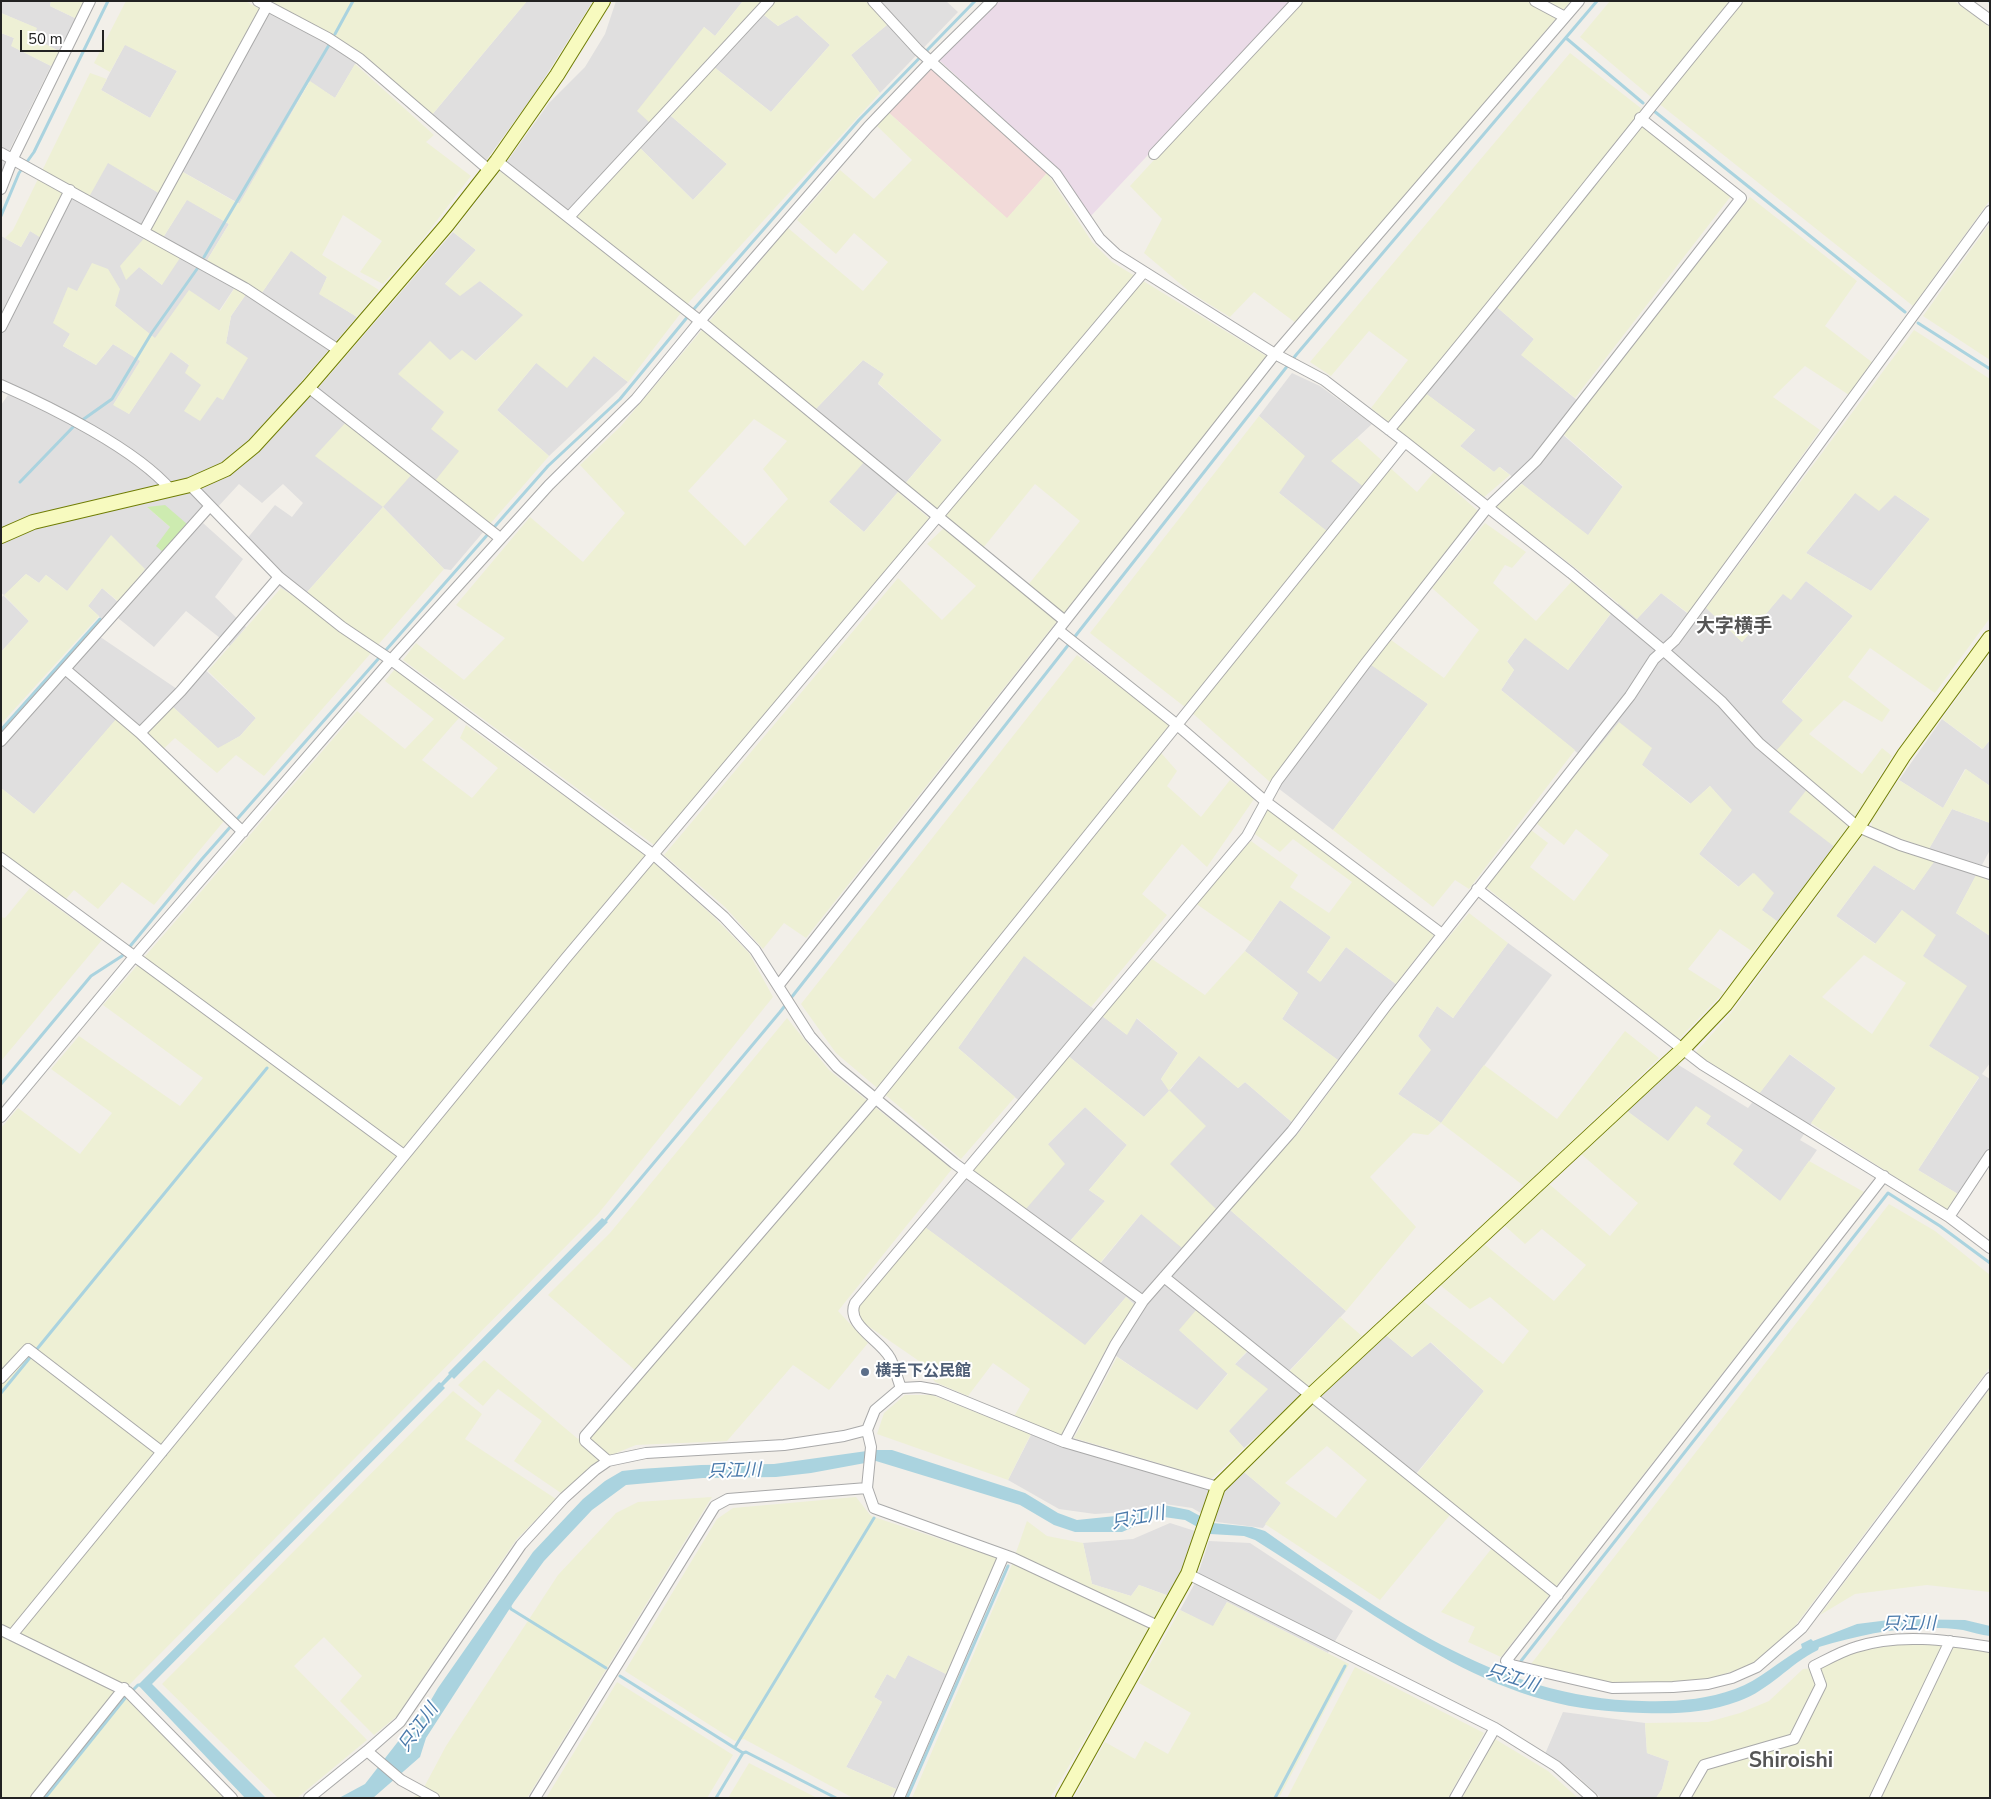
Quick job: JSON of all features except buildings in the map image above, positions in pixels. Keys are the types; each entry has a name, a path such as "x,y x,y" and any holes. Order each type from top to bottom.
{"street":[{"path":"1,188 13,158 90,1"},
{"path":"1,536 33,522 190,485 226,469 254,446 308,387 447,225 493,166 557,75 603,1"},
{"path":"569,216 770,1"},
{"path":"873,1 918,50 1056,174 1100,239 1116,254 1143,273 1280,356 1324,380 1405,442 1571,573 1663,650 1722,702 1759,743 1858,827 1900,845 1990,874"},
{"path":"1,1117 128,953 548,485 636,399 700,321 868,128 931,61 992,1"},
{"path":"1154,154 1297,1"},
{"path":"1535,1 1565,18"},
{"path":"780,989 1061,633 1065,621 1280,356 1579,1"},
{"path":"1388,430 1477,326 1640,118 1737,1"},
{"path":"1964,1 1990,20"},
{"path":"144,231 263,4 328,38 360,59 493,166 569,216 686,309 1065,621"},
{"path":"901,1388 890,1358 878,1342 854,1320 852,1308 965,1170 1247,836 1277,781 1365,664 1487,508 1536,461 1741,198 1640,118"},
{"path":"1,153 245,288 340,350"},
{"path":"1,327 70,190"},
{"path":"1064,1442 1115,1344 1142,1301 1292,1131 1442,934 1630,696 1654,658 1675,640 1990,211"},
{"path":"12,1635 404,1155 654,854 939,518 1143,273"},
{"path":"1,385 43,403 128,453 161,478 171,490"},
{"path":"308,387 500,538"},
{"path":"608,1461 585,1441 585,1436 876,1098 1405,442"},
{"path":"190,485 279,577 342,627 391,660 654,854 724,917 755,950 810,1036 837,1067 965,1170 1142,1301"},
{"path":"1,741 209,506"},
{"path":"140,734 181,691 279,577"},
{"path":"1061,633 1176,724 1265,800 1442,934"},
{"path":"1062,1798 1160,1627 1188,1574 1218,1487 1310,1396 1682,1050 1725,1005 1858,827 1904,755 1990,638"},
{"path":"65,669 140,734 240,830"},
{"path":"1,858 404,1155"},
{"path":"1477,889 1703,1065 1950,1217 1990,1248"},
{"path":"1950,1217 1990,1155"},
{"path":"1884,1176 1506,1661 1512,1665 1612,1688 1673,1688 1708,1684 1732,1678 1757,1667 1802,1628 1990,1378"},
{"path":"1164,1276 1558,1595"},
{"path":"1,1378 28,1349 162,1452"},
{"path":"1160,1627 1004,1555 874,1508 867,1488 870,1474 868,1430 875,1410 901,1388 920,1387 937,1390 1064,1442 1218,1487"},
{"path":"309,1798 400,1722 521,1545 564,1498 608,1461 623,1456 646,1453 784,1445 844,1436 868,1430"},
{"path":"535,1798 715,1506 728,1499 867,1488"},
{"path":"899,1798 1004,1555"},
{"path":"1188,1574 1495,1728 1556,1766 1592,1798"},
{"path":"1,1630 128,1692 232,1798"},
{"path":"1685,1798 1704,1765 1794,1739 1821,1684 1814,1666 1857,1646 1902,1639 1950,1641 1990,1648"},
{"path":"1875,1798 1950,1641"},
{"path":"36,1798 128,1692"},
{"path":"1455,1798 1495,1728"},
{"path":"367,1751 401,1780 434,1798"}],"shaded area":[{"path":"1,1 51,1 50,6 77,19 61,52 33,38 36,28 1,13"},
{"path":"266,1 332,34 361,55 335,98 309,82 240,204 174,167"},
{"path":"527,1 593,1 535,93 485,162 431,116"},
{"path":"616,1 743,1 715,36 704,27 664,110 727,164 693,200 639,147 568,221 501,170 549,103 585,67 605,34"},
{"path":"881,1 946,1 958,12 880,93 851,55 895,18"},
{"path":"999,1 1292,1 1090,217 1058,169 939,60"},
{"path":"764,15 778,26 797,15 830,45 771,112 714,67"},
{"path":"1,33 14,38 12,46 51,66 9,151 1,178"},
{"path":"125,44 177,71 150,118 101,90"},
{"path":"930,66 1047,173 1007,219 888,112"},
{"path":"108,162 167,198 126,279 139,267 162,285 159,244 187,199 229,224 206,262 239,281 219,311 155,339 115,306 68,288 70,334 63,346 96,365 113,344 141,361 114,404 129,414 170,351 190,366 223,400 226,343 231,316 251,287 261,294 291,250 327,277 320,294 357,317 300,383 313,394 453,232 476,250 445,284 480,281 524,315 475,361 445,412 490,524 451,570 444,569 383,507 300,600 281,588 241,546 275,505 292,517 303,503 283,484 262,503 239,484 203,523 243,559 215,597 246,627 230,646 186,611 154,647 118,618 110,627 88,606 102,588 118,602 145,570 67,591 46,575 39,583 26,574 4,596 29,621 1,652 1,598 4,595 1,593 1,405 8,395 1,392 1,236 21,247 30,231 41,237 68,184","holes":["147,507 187,524 170,527"]},
{"path":"1492,303 1534,339 1522,355 1583,405 1562,434 1623,487 1588,536 1500,467 1494,472 1460,446 1475,430 1419,389"},
{"path":"594,356 628,382 549,456 497,410 536,363"},
{"path":"863,360 884,374 878,384 942,440 864,532 829,502 811,414"},
{"path":"1292,373 1320,386 1372,424 1332,461 1371,492 1332,536 1278,492 1304,456 1259,416"},
{"path":"1855,493 1895,495 1930,519 1871,591 1806,553"},
{"path":"1806,581 1853,616 1782,701 1803,720 1812,783 1836,848 1778,922 1761,910 1753,873 1739,887 1699,854 1731,811 1710,786 1691,804 1642,765 1586,760 1501,690 1514,670 1507,662 1525,637 1568,670 1619,603 1637,619 1661,593 1687,613 1700,602 1742,642 1783,593"},
{"path":"93,632 177,689 200,665 256,718 240,736 218,749 172,706 139,738 117,719 34,814 1,788 1,734"},
{"path":"1364,659 1428,704 1333,830 1270,782"},
{"path":"1942,719 1982,749 1990,740 1990,786 1965,769 1943,808 1899,780"},
{"path":"1952,809 1990,823 1990,850 1956,913 1990,936 1990,1063 1982,1074 1990,1079 1990,1162 1966,1199 1918,1170 1979,1078 1929,1046 1923,956 1902,910 1876,944 1836,916 1874,865 1914,890 1933,862 1924,857"},
{"path":"1280,900 1331,937 1307,972 1321,981 1346,947 1404,990 1347,1067 1282,1019 1298,993 1245,951"},
{"path":"1508,943 1552,975 1441,1123 1398,1094 1430,1050 1418,1036 1437,1006 1453,1018"},
{"path":"1024,955 1126,1034 1136,1018 1178,1053 1161,1079 1170,1090 1199,1055 1238,1088 1245,1082 1301,1130 1229,1209 1346,1311 1289,1371 1309,1389 1244,1448 1229,1432 1235,1364 1248,1351 1179,1330 1228,1373 1197,1411 1106,1349 1135,1305 1126,1297 1085,1346 919,1223 964,1164 1024,1209 1048,1144 1085,1107 1127,1145 1089,1190 1105,1201 1070,1241 1099,1265 1141,1214 1170,1164 1169,1091 1144,1117 1067,1055 1024,1105 958,1048"},
{"path":"1789,1054 1836,1088 1800,1140 1817,1150 1781,1202 1732,1164 1742,1150 1706,1124 1696,1107 1668,1142 1627,1111 1677,1064 1748,1108"},
{"path":"1386,1335 1412,1357 1430,1342 1484,1391 1410,1481 1311,1402"},
{"path":"1035,1427 1229,1484 1244,1472 1281,1503 1263,1528 1217,1522 1192,1508 1165,1504 1140,1511 1095,1514 1059,1509 1008,1480"},
{"path":"1170,1523 1195,1531 1185,1566 1169,1596 1139,1585 1131,1596 1092,1584 1083,1543 1133,1539"},
{"path":"1209,1541 1250,1543 1353,1611 1328,1653 1227,1602 1213,1627 1180,1610 1195,1583"},
{"path":"908,1655 946,1674 896,1789 846,1767 882,1702 874,1697 887,1674 895,1678"},
{"path":"1563,1712 1645,1723 1647,1753 1669,1761 1662,1789 1656,1798 1601,1798 1574,1773 1545,1754"}],"green space":[{"path":"51,1 84,1 77,19 50,6"},
{"path":"126,1 245,1 260,9 174,167 239,204 310,81 335,98 355,64 434,135 426,142 471,176 415,249 383,284 360,272 382,241 343,215 322,255 379,290 357,317 319,294 327,277 291,251 261,294 251,287 231,316 226,343 248,358 223,400 217,397 200,421 184,411 201,385 185,373 189,365 171,352 129,414 113,405 140,361 113,344 96,365 63,346 70,334 53,323 68,287 77,291 92,263 108,269 120,289 115,306 155,338 189,290 220,311 239,281 206,262 229,224 187,200 159,244 180,258 162,285 139,267 126,280 120,266 146,236 167,198 108,163 89,197 68,184 41,238 30,231 21,247 5,238 13,230 90,73 107,79 101,90 150,118 177,71 125,45 110,72 94,63"},
{"path":"266,1 527,1 431,116 361,55 332,34"},
{"path":"743,1 763,1 650,123 637,111 704,27 715,36"},
{"path":"774,1 866,1 887,25 851,55 880,93 690,301 628,382 594,356 567,388 536,363 497,410 549,456 490,524 434,482 459,451 431,429 444,412 398,374 430,341 450,360 462,350 476,361 523,315 480,281 460,296 445,284 476,250 453,232 501,170 568,221 639,147 693,200 727,164 671,116 714,67 771,112 830,45 797,15 778,26 764,15"},
{"path":"1301,1 1571,1 1296,323 1254,292 1230,317 1191,293 1144,253 1162,219 1130,186"},
{"path":"1610,1 1954,1 1990,27 1990,200 1913,306 1657,102 1580,37"},
{"path":"1,13 37,28 33,38 61,52 51,66 11,46 14,38 1,33"},
{"path":"1570,53 1642,109 1634,118 1731,196 1575,398 1521,355 1534,339 1492,303 1420,389 1475,430 1460,446 1494,472 1499,467 1510,475 1483,498 1371,408 1408,360 1369,331 1331,376 1310,362"},
{"path":"888,112 1007,218 1047,173 1092,242 1112,262 1268,357 1063,614 1028,585 1080,521 1035,484 983,548 905,484 942,440 878,383 884,374 863,360 811,414 865,461 829,502 864,532 898,492 930,519 654,845 403,660 416,643 464,680 505,638 456,605 530,517 583,562 625,513 580,465 621,426 788,228 863,291 888,262 854,233 836,254 797,220 840,170 874,199 912,160 877,126","holes":["754,419 787,441 763,469 788,499 745,546 688,491"]},
{"path":"1750,197 1857,281 1825,326 1873,363 1849,395 1805,366 1773,397 1820,430 1700,602 1688,613 1661,593 1637,619 1578,570 1496,507 1522,484 1588,535 1623,486 1562,433"},
{"path":"1990,223 1990,360 1923,316"},
{"path":"1914,330 1990,379 1990,618 1935,693 1870,648 1848,677 1890,710 1882,722 1844,700 1809,734 1862,774 1882,748 1892,756 1836,848 1789,812 1812,783 1776,751 1803,720 1782,702 1853,616 1806,581 1791,600 1783,594 1742,642 1706,608","holes":["1855,493 1879,511 1895,495 1930,519 1871,591 1806,553"]},
{"path":"1259,416 1305,456 1279,493 1332,535 1370,492 1331,461 1357,438 1417,492 1434,472 1479,512 1270,782 1190,711 1090,633"},
{"path":"347,421 413,473 383,507 315,456"},
{"path":"165,505 187,524 163,552 156,546 170,527 147,507"},
{"path":"383,507 444,569 264,776 236,755 217,773 175,738 156,756 224,821 154,905 122,882 98,909 74,890 65,900 1,854 1,788 34,814 117,718 139,738 172,706 218,748 240,736 256,718 208,671 281,588 300,600"},
{"path":"1485,523 1526,552 1512,568 1505,565 1493,583 1536,621 1572,581 1611,613 1568,670 1525,638 1507,661 1514,670 1501,690 1575,750 1469,889 1455,880 1433,907 1333,830 1428,704 1371,665 1391,640 1444,678 1479,630 1432,588"},
{"path":"944,528 1057,621 806,938 784,923 763,949 725,907 664,855 898,578 942,620 976,586 927,544"},
{"path":"111,535 145,569 119,602 102,588 88,606 99,616 1,724 1,652 29,621 4,595 26,574 39,583 46,575 67,591"},
{"path":"1990,653 1990,740 1983,749 1942,719"},
{"path":"1077,655 1171,725 1155,746 1177,771 1167,786 1201,817 1230,780 1254,799 1207,867 1182,844 1142,894 1167,915 1091,1007 1024,956 958,1048 1015,1097 961,1159 836,1053 801,1004"},
{"path":"395,669 459,718 422,760 472,798 498,768 460,738 466,725 642,852 713,916 749,953 773,997 598,1214 128,1686 1,1624 1,1128 18,1108 80,1154 112,1113 51,1069 79,1036 180,1106 203,1078 103,1005 357,711 405,749 434,719 385,681"},
{"path":"1619,722 1652,748 1642,765 1690,804 1710,786 1732,810 1699,854 1738,887 1754,873 1774,893 1762,910 1778,922 1753,952 1720,929 1688,969 1724,992 1677,1041 1486,887 1531,830 1548,843 1530,867 1574,901 1609,855 1576,829 1564,845 1536,823"},
{"path":"1966,769 1990,786 1990,823 1952,809 1929,849 1872,828 1871,820 1899,780 1943,808"},
{"path":"1268,808 1434,935 1396,984 1346,947 1320,982 1307,972 1331,937 1280,900 1251,942 1195,903 1251,841 1298,875 1290,887 1329,913 1352,882 1293,839 1280,852 1252,832"},
{"path":"1863,835 1934,862 1914,890 1874,865 1836,916 1875,944 1902,910 1936,935 1923,956 1967,986 1929,1046 1979,1077 1918,1170 1958,1194 1947,1210 1811,1123 1836,1088 1790,1054 1759,1094 1695,1053 1732,1012","holes":["1864,955 1906,983 1872,1034 1822,997"]},
{"path":"1976,875 1990,881 1990,936 1956,913"},
{"path":"30,888 102,940 1,1061 1,917 5,918"},
{"path":"1469,913 1508,943 1453,1018 1437,1006 1418,1036 1431,1050 1398,1094 1441,1123 1428,1135 1413,1133 1370,1177 1416,1227 1346,1311 1229,1209 1301,1130 1404,990"},
{"path":"1245,951 1298,993 1282,1019 1338,1060 1292,1122 1245,1082 1238,1088 1199,1056 1169,1090 1206,1126 1170,1164 1216,1209 1182,1248 1141,1214 1098,1265 1070,1241 1105,1201 1089,1190 1127,1145 1085,1107 1048,1144 1065,1164 1025,1210 972,1170 1067,1055 1144,1117 1169,1091 1161,1079 1178,1053 1137,1018 1127,1035 1102,1016 1152,959 1205,995"},
{"path":"787,1018 829,1070 952,1169 838,1311 868,1343 829,1390 793,1365 727,1441 636,1445 599,1460 561,1493 514,1461 542,1421 498,1389 483,1406 458,1385 484,1360 578,1439 636,1371 548,1295 610,1233"},
{"path":"1625,1031 1659,1058 1524,1186 1441,1123 1484,1065 1557,1119"},
{"path":"1696,1106 1711,1116 1706,1124 1743,1150 1733,1164 1780,1201 1809,1161 1864,1192 1501,1657 1468,1642 1475,1627 1441,1612 1496,1543 1454,1510 1380,1600 1265,1524 1281,1503 1244,1472 1311,1402 1411,1481 1484,1391 1431,1342 1412,1357 1386,1335 1423,1301 1503,1364 1529,1331 1490,1297 1470,1309 1440,1285 1484,1244 1554,1301 1586,1265 1542,1229 1525,1244 1504,1225 1549,1184 1610,1236 1638,1203 1581,1154 1627,1111 1668,1141","holes":["1327,1446 1367,1480 1336,1518 1285,1483"]},
{"path":"1889,1204 1935,1231 1990,1275 1990,1367 1795,1626 1752,1665 1702,1681 1613,1684 1531,1664"},
{"path":"925,1227 1085,1345 1126,1297 1135,1305 1106,1349 1062,1435 1013,1418 1030,1389 993,1363 968,1396 935,1382 919,1361 858,1319 856,1305"},
{"path":"1197,1309 1248,1350 1235,1364 1268,1389 1229,1431 1244,1448 1211,1479 1074,1438 1117,1357 1197,1410 1228,1374 1179,1330"},
{"path":"1340,1317 1362,1336 1309,1389 1289,1372"},
{"path":"1990,1388 1990,1592 1927,1585 1855,1594 1820,1615"},
{"path":"453,1391 482,1414 465,1439 556,1499 516,1540 397,1716 374,1735 340,1701 362,1676 324,1637 294,1666 367,1740 297,1798 278,1798 162,1684"},
{"path":"905,1395 932,1395 1031,1434 1008,1480 877,1434 884,1413"},
{"path":"712,1497 527,1798 412,1798 421,1793 446,1746 558,1575 616,1513 638,1502"},
{"path":"856,1497 871,1516 997,1558 946,1674 908,1655 895,1679 887,1674 874,1697 882,1702 846,1767 896,1789 889,1798 853,1798 744,1739 735,1741 625,1671 717,1519 733,1508"},
{"path":"1027,1521 1047,1536 1083,1543 1092,1584 1131,1596 1139,1585 1169,1596 1050,1798 912,1798 1011,1567"},
{"path":"1227,1602 1349,1664 1279,1798 1074,1798 1105,1742 1135,1759 1145,1741 1168,1754 1191,1713 1139,1683 1180,1610 1213,1626"},
{"path":"1,1636 123,1695 225,1798 1,1798"},
{"path":"1901,1644 1943,1644 1990,1652 1990,1798 1656,1798 1662,1789 1669,1761 1647,1753 1645,1723 1708,1722 1740,1713 1769,1701 1803,1669 1816,1668 1857,1651"},
{"path":"1355,1667 1484,1733 1448,1798 1287,1798"},
{"path":"617,1682 733,1755 707,1798 546,1798"},
{"path":"1495,1739 1548,1771 1578,1798 1462,1798"},
{"path":"749,1763 817,1798 728,1798"}],"water":[{"path":"602,1218 608,1222 454,1379 452,1377 443,1386 445,1388 152,1684 266,1798 245,1798 138,1685 439,1382 441,1383 448,1373"},
{"name":"只江川","path":"874,1450 892,1450 1025,1493 1058,1513 1077,1520 1135,1514 1164,1505 1189,1510 1213,1523 1252,1527 1265,1531 1351,1591 1442,1645 1489,1667 1538,1685 1589,1696 1642,1701 1666,1701 1689,1700 1723,1693 1761,1676 1802,1648 1801,1644 1857,1624 1897,1619 1965,1620 1990,1626 1990,1636 1963,1630 1926,1628 1854,1637 1819,1647 1818,1650 1798,1662 1770,1684 1750,1696 1727,1705 1692,1712 1668,1713 1593,1710 1545,1700 1474,1673 1407,1636 1255,1540 1244,1536 1210,1534 1185,1520 1164,1517 1154,1518 1122,1532 1075,1532 1054,1525 1020,1505 876,1461 811,1473 776,1477 703,1478 626,1485 592,1510 544,1561 514,1602 426,1738 420,1757 373,1798 339,1798 365,1784 400,1739 415,1732 414,1729 438,1688 533,1552 583,1499 605,1481 622,1471 701,1465 774,1464"}],"waterway":[{"path":"1,216 19,173 34,152 108,1"},
{"path":"335,34 353,1"},
{"path":"1,1084 91,976 122,956 202,859 548,466 620,399 694,309 859,120 975,1"},
{"path":"606,1220 780,1012 1296,355 1597,1"},
{"path":"1566,38 1643,103"},
{"path":"204,257 329,45"},
{"path":"1654,111 1905,312"},
{"path":"81,421 112,399 151,334 197,269"},
{"path":"1918,323 1990,369"},
{"path":"20,482 75,425"},
{"path":"1,730 100,619"},
{"path":"1,1393 267,1068"},
{"name":"只江川","path":"1521,1661 1888,1193 1940,1226 1990,1263"},
{"path":"735,1747 874,1518"},
{"path":"907,1798 1008,1566"},
{"path":"509,1605 511,1609 606,1668"},
{"path":"1275,1798 1345,1666"},
{"path":"620,1676 743,1753"},
{"path":"45,1798 126,1697 138,1685 141,1685"},
{"path":"716,1798 743,1753 746,1752 836,1798"}],"place":[{"name":"横手下公民館","path":"865,1372"}],"district":[{"name":"大字横手","path":"1734,627"},
{"name":"Shiroishi","path":"1791,1762"}]}
